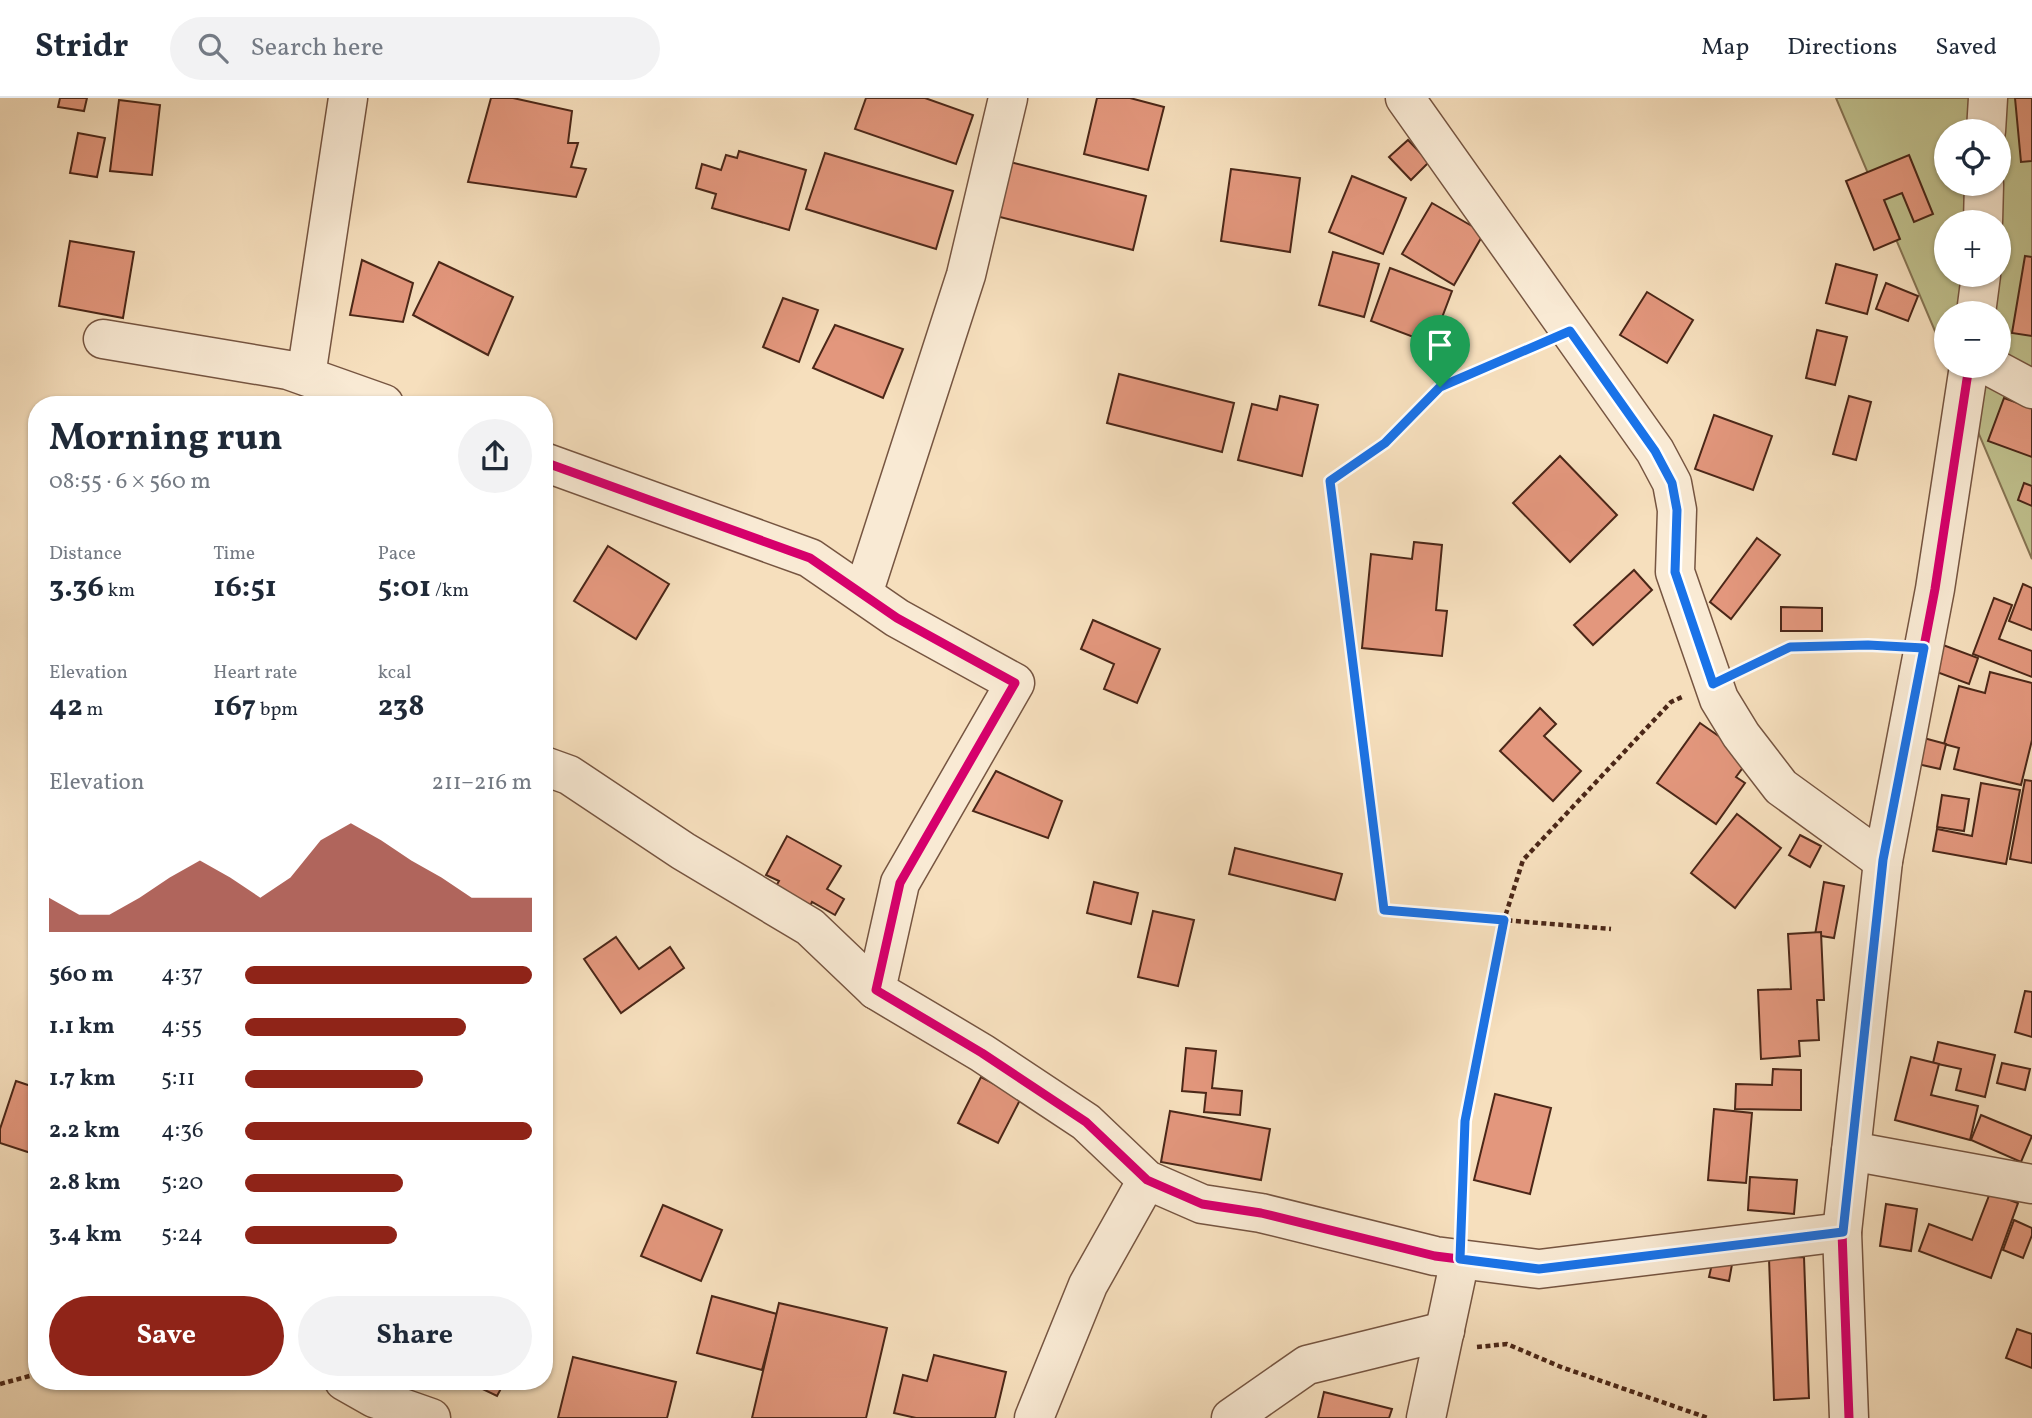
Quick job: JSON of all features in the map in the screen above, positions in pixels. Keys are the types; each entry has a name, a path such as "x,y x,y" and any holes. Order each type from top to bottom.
{"street":[{"path":"306,376 348,98"},
{"path":"863,594 966,275 1008,98"},
{"path":"1405,98 1655,451 1672,483 1677,510 1675,572 1719,699 1741,735 1781,787 1883,860"},
{"path":"1987,119 1988,98"},
{"path":"103,339 288,370 362,396"},
{"path":"1849,1418 1843,1232 1883,860 1924,648 1968,378"},
{"path":"2011,378 2032,389"},
{"path":"553,465 810,558 897,618 1015,683 900,883 876,990"},
{"path":"553,769 569,775 683,851 810,927 876,990 982,1053 1086,1122 1147,1180 1202,1204 1261,1213 1435,1256 1539,1269 1843,1232"},
{"path":"1851,1151 2032,1184"},
{"path":"1034,1418 1088,1285 1147,1180"},
{"path":"1426,1418 1460,1259"},
{"path":"1231,1418 1307,1364 1443,1340"},
{"path":"359,1390 373,1398 431,1418"}],"path":[{"path":"1570,331 1440,387 1385,443 1330,481 1384,910 1611,929"},
{"path":"1460,1259 1465,1121 1504,920 1523,860 1671,702 1790,647 1868,645 1924,648"},
{"path":"1443,1340 1507,1344 1560,1367 1708,1418"},
{"path":"0,1384 28,1376"}],"green space":[{"path":"1836,98 2032,98 2032,559 1955,378 2011,378 2011,301 1934,301 1934,329"}],"building":[{"path":"60,98 87,98 84,111 58,107"},
{"path":"491,98 513,98 572,111 568,143 578,143 571,167 586,169 576,197 468,182"},
{"path":"866,98 925,98 973,115 956,164 855,129"},
{"path":"1097,98 1130,98 1164,107 1148,170 1084,154"},
{"path":"2015,98 2032,98 2032,161 2021,162"},
{"path":"119,100 160,105 152,175 110,171"},
{"path":"78,133 105,138 97,177 70,173"},
{"path":"1408,140 1429,162 1411,180 1389,157"},
{"path":"739,151 806,170 789,230 712,208 716,194 696,188 702,164 721,170 726,155 737,158"},
{"path":"825,153 953,191 936,249 806,209"},
{"path":"1909,155 1933,214 1914,222 1902,193 1884,200 1900,239 1874,250 1846,181"},
{"path":"1006,161 1146,196 1133,250 992,215"},
{"path":"1231,169 1300,178 1290,252 1221,241"},
{"path":"1352,176 1406,198 1383,254 1329,232"},
{"path":"1432,203 1484,233 1454,285 1402,254"},
{"path":"70,241 134,252 123,318 59,306"},
{"path":"1333,252 1379,264 1364,317 1319,305"},
{"path":"2025,256 2032,257 2032,336 2012,333"},
{"path":"362,260 413,283 403,322 350,315"},
{"path":"439,262 513,297 488,355 413,315"},
{"path":"1836,264 1877,275 1867,314 1826,303"},
{"path":"1390,268 1452,291 1432,344 1371,321"},
{"path":"1886,283 1918,296 1908,321 1876,309"},
{"path":"1647,292 1693,320 1667,363 1620,335"},
{"path":"783,298 818,310 799,362 763,347"},
{"path":"835,325 903,349 883,398 813,368"},
{"path":"1817,330 1847,337 1835,385 1806,378"},
{"path":"1119,374 1234,403 1222,452 1107,423"},
{"path":"1280,396 1318,405 1302,476 1238,460 1252,404 1277,410"},
{"path":"1849,396 1871,402 1856,460 1833,454"},
{"path":"2004,398 2032,408 2032,457 1988,441"},
{"path":"1714,415 1772,436 1753,490 1695,469"},
{"path":"1560,456 1617,515 1570,562 1513,503"},
{"path":"2024,483 2032,486 2032,506 2018,500"},
{"path":"1757,538 1780,555 1731,619 1710,602"},
{"path":"1414,542 1442,545 1436,610 1447,611 1442,656 1362,648 1371,554 1412,559"},
{"path":"608,546 669,584 636,639 574,601"},
{"path":"1634,570 1652,590 1593,645 1574,625"},
{"path":"2023,584 2032,588 2032,630 2009,621"},
{"path":"1994,598 2012,605 1999,639 2032,651 2032,677 1973,654"},
{"path":"1781,607 1822,608 1822,631 1781,631"},
{"path":"1093,620 1160,649 1137,703 1104,689 1114,664 1081,649"},
{"path":"1943,645 1978,658 1969,684 1934,671"},
{"path":"1990,672 2032,683 2032,740 2021,785 1954,769 1959,748 1944,744 1959,686 1985,693"},
{"path":"1540,708 1556,724 1544,736 1581,771 1553,801 1500,751"},
{"path":"1700,723 1750,758 1736,777 1745,783 1716,824 1657,783"},
{"path":"1920,737 1946,744 1940,769 1913,763"},
{"path":"996,771 1062,801 1048,838 973,811"},
{"path":"2025,780 2032,781 2032,863 2010,859"},
{"path":"1981,783 2020,790 2006,864 1933,851 1937,829 1972,836"},
{"path":"1942,795 1969,799 1964,831 1937,827"},
{"path":"1737,814 1781,848 1735,908 1691,873"},
{"path":"1800,835 1821,846 1810,867 1789,855"},
{"path":"787,836 841,866 827,889 844,899 835,915 812,902 807,912 772,893 779,881 766,875"},
{"path":"1235,848 1342,874 1335,900 1229,874"},
{"path":"1094,882 1138,893 1131,924 1087,913"},
{"path":"1824,882 1844,886 1834,938 1815,935"},
{"path":"1153,911 1194,920 1178,986 1138,977"},
{"path":"1821,932 1824,1000 1817,1000 1819,1040 1799,1041 1800,1056 1761,1059 1758,990 1791,989 1788,934"},
{"path":"616,937 639,969 670,947 684,968 621,1013 584,959"},
{"path":"2025,991 2032,992 2032,1037 2015,1032"},
{"path":"1938,1042 1995,1055 1985,1097 1956,1090 1961,1069 1933,1063"},
{"path":"1186,1048 1216,1051 1212,1088 1242,1091 1240,1115 1204,1112 1206,1093 1182,1091"},
{"path":"1911,1057 1939,1064 1931,1095 1978,1106 1970,1140 1895,1120"},
{"path":"2002,1063 2030,1069 2025,1090 1997,1083"},
{"path":"1773,1069 1801,1070 1801,1110 1735,1109 1736,1084 1772,1085"},
{"path":"981,1077 1021,1098 998,1143 958,1123"},
{"path":"16,1081 28,1085 28,1152 0,1143 0,1129"},
{"path":"1495,1094 1551,1108 1530,1194 1474,1180"},
{"path":"1714,1109 1752,1113 1746,1183 1708,1180"},
{"path":"1170,1111 1270,1129 1261,1180 1161,1162"},
{"path":"1981,1115 2032,1136 2021,1162 1971,1140"},
{"path":"1750,1177 1797,1180 1794,1214 1748,1210"},
{"path":"1990,1193 2018,1203 1991,1278 1919,1251 1929,1224 1972,1240"},
{"path":"1886,1204 1917,1209 1911,1251 1880,1246"},
{"path":"663,1205 722,1230 701,1281 641,1256"},
{"path":"2014,1220 2032,1228 2023,1258 2003,1250"},
{"path":"1714,1255 1733,1259 1729,1281 1709,1277"},
{"path":"1804,1257 1809,1398 1774,1400 1769,1258"},
{"path":"712,1296 777,1314 762,1370 697,1353"},
{"path":"779,1303 887,1328 866,1418 752,1418"},
{"path":"2017,1329 2032,1334 2032,1368 2006,1358"},
{"path":"934,1355 1006,1372 995,1418 916,1418 894,1413 903,1375 927,1381"},
{"path":"573,1357 676,1382 667,1418 558,1418"},
{"path":"485,1390 500,1390 497,1396"},
{"path":"1324,1392 1392,1409 1389,1418 1318,1418"}],"cycle path":[{"path":"1849,1418 1842,1232 1883,861 1935,589 1967,378"},
{"path":"553,465 810,558 897,618 1015,683 900,883 876,990 982,1053 1086,1122 1147,1180 1202,1204 1261,1213 1435,1256 1539,1269 1842,1232"}],"route":[{"path":"1570,331 1655,451 1672,483 1677,510 1675,572 1713,684 1790,647 1868,645 1924,648 1883,860 1843,1232 1539,1269 1460,1259 1465,1121 1504,920 1384,910 1330,481 1385,443 1440,387 1570,331"}]}
